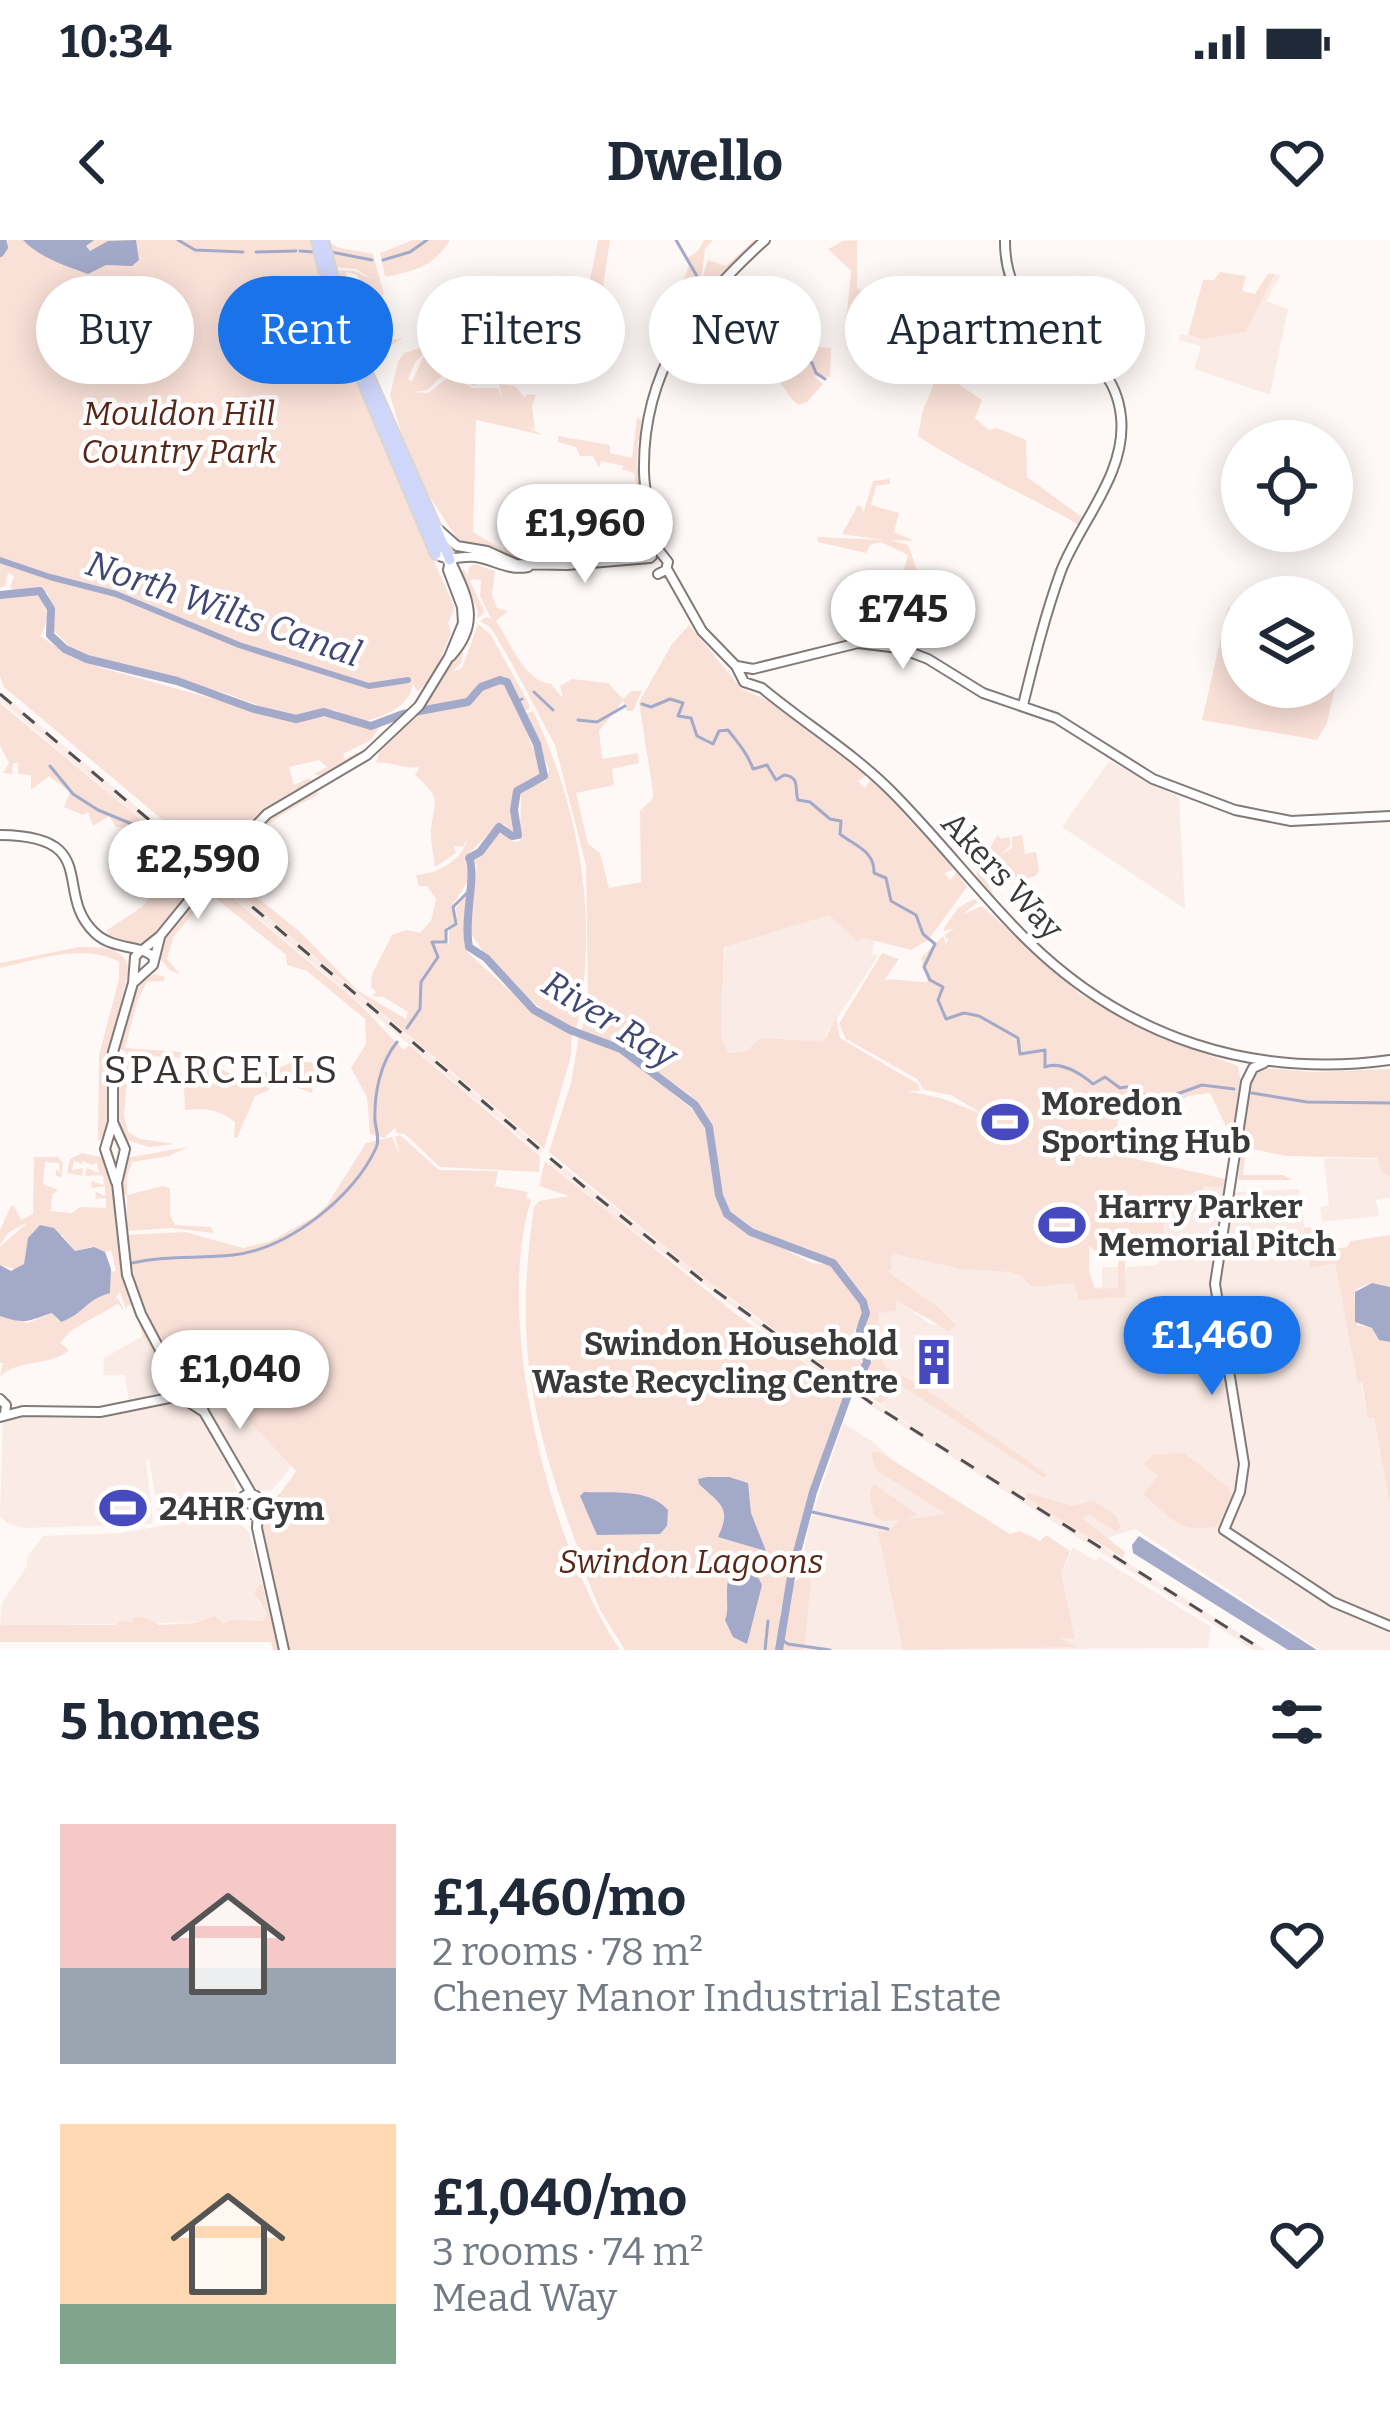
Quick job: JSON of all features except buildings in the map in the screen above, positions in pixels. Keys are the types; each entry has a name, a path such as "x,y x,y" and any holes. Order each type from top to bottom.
{"main road":[{"path":"765,240 700,304 662,376 649,416 644,455 653,558 709,641 736,666 753,678 766,666 852,644 880,644 922,656 970,688 1056,718 1138,772 1252,815 1291,821 1390,816"},
{"path":"1005,240 1007,269 1020,300 1041,323 1096,361 1119,408 1119,447 1060,575 1023,705"},
{"path":"321,243 328,276"},
{"path":"365,384 458,596"},
{"path":"204,1412 176,1383 127,1275 117,1183 107,1155 113,1121 115,1040 142,950 160,936 267,814 363,758 412,715 467,633 472,615 459,578 368,384"},
{"path":"433,523 454,545 511,569 653,558 668,561 663,571"},
{"path":"436,554 450,560 472,554"},
{"path":"459,578 461,566 472,554"},
{"path":"449,657 463,623 448,569 450,560"},
{"name":"Akers Way","path":"753,678 880,780 1025,938 1070,977 1133,1018 1234,1056 1248,1066 1390,1060"},
{"path":"0,835 36,838 60,853 73,873 85,922 100,938 124,949 150,951 154,958"},
{"path":"133,983 154,958 160,936"},
{"path":"124,949 147,970"},
{"path":"1248,1066 1215,1280 1244,1461 1241,1489 1224,1530 1334,1602 1390,1626"},
{"path":"113,1121 125,1151 117,1183"},
{"path":"108,1142 122,1142"},
{"path":"107,1155 122,1157"},
{"path":"170,1363 195,1381 204,1412 247,1495 259,1499 257,1528 284,1650"},
{"path":"160,1398 187,1376"},
{"path":"23,1411 3,1401 2,1416 23,1411 100,1412 184,1396 196,1389"},
{"path":"247,1495 239,1505 257,1528"},
{"path":"247,1514 258,1511"}],"shaded area":[{"path":"1275,274 1281,275 1266,301 1288,309 1270,395 1194,369 1201,346 1179,340 1180,334 1203,339 1246,332"},
{"path":"0,692 210,868 205,874 0,700"},
{"path":"1109,761 1179,797 1185,909 1062,827"},
{"path":"217,875 542,1149 540,1154 213,880"},
{"path":"850,907 875,936 872,954 879,955 825,1036 911,1081 900,1110 746,1051 729,1053 721,1037 725,942"},
{"path":"550,1156 746,1311 838,1378 942,1447 881,1405 908,1380 886,1367 877,1348 879,1312 895,1299 932,1325 949,1332 956,1325 882,1268 891,1251 1082,1271 1084,1288 1102,1287 1102,1267 1118,1267 1118,1286 1125,1286 1126,1267 1158,1265 1167,1198 1213,1186 1234,1186 1235,1192 1299,1189 1310,1267 1335,1262 1368,1417 1374,1417 1390,1506 1390,1650 1320,1650 1135,1529 1095,1542 1266,1650 1254,1650 824,1376 610,1213 549,1163"},
{"path":"1324,1158 1379,1159 1382,1174 1390,1176 1390,1198 1376,1200 1379,1216 1322,1222 1320,1207 1329,1205"},
{"path":"143,1336 170,1382 159,1392 129,1402 125,1375 103,1375 104,1358"},
{"path":"206,1377 292,1466 272,1490 257,1491 242,1475 201,1395"},
{"path":"170,1399 201,1415 230,1467 238,1496 221,1510 163,1520 149,1459 151,1524 25,1528 8,1524 0,1516 3,1419 96,1416"},
{"path":"843,1423 1062,1571 1073,1547 1095,1561 1099,1557 1211,1627 1208,1648 786,1650 809,1525"},
{"path":"230,1514 249,1532 262,1583 257,1599 267,1614 263,1621 0,1626 2,1603 43,1536 121,1533"}],"green space":[{"name":"Mouldon Hill Country Park","path":"0,240 314,240 324,276 218,276 218,384 356,384 398,467 455,608 448,623 451,633 433,677 417,692 413,684 395,709 364,722 381,725 371,740 343,754 345,759 358,752 356,759 322,777 314,774 327,767 319,760 289,767 294,785 309,778 313,781 256,819 213,862 4,687 0,598 37,594 46,615 40,636 72,657 99,667 282,718 302,721 328,716 360,722 334,710 296,715 271,710 101,661 73,650 54,631 54,611 47,593 14,591 10,587 14,576 8,573 0,588 0,253 5,252"},
{"path":"326,240 373,254 379,276 356,269 334,267"},
{"path":"413,240 450,240 422,266 390,276 385,276 380,253"},
{"path":"598,240 610,240 605,276 590,276"},
{"path":"704,240 713,240 705,249 702,276 685,276 686,259"},
{"path":"759,240 723,276 703,276 708,260 726,266"},
{"path":"857,240 857,276 851,276 828,249"},
{"path":"335,270 355,271 366,276 346,272 346,276 336,276"},
{"path":"1220,272 1246,276 1242,291 1255,294 1268,274 1275,274 1246,332 1203,339 1188,335 1203,280 1214,280"},
{"path":"821,347 831,348 830,377 821,376"},
{"path":"417,349 408,380 412,381 417,370 417,384 434,384 414,392 428,393 440,384 466,384 498,388 502,398 499,384 515,386 525,398 536,395 532,406 535,430 526,426 542,435 476,420 473,532 509,551 547,562 574,560 573,541 578,540 583,561 549,564 523,563 460,543 407,452 390,395 398,362 404,353"},
{"path":"782,384 823,384 798,405"},
{"path":"934,384 958,384 982,400 975,418 989,430 997,428 1026,440 1027,477 1083,518 1081,526 918,436"},
{"path":"637,417 644,422 637,468 645,526 634,473 601,461 599,468 593,456 580,456 576,447 558,442 558,436 610,445 610,453 632,458"},
{"path":"890,479 890,484 876,486 871,505 899,513 894,532 914,541 891,540 908,545 926,582 902,577 908,555 881,542 870,545 866,553 818,542 817,537 884,540 842,534 858,505 863,514 873,481"},
{"path":"475,564 495,571 492,595 497,608 508,611 496,621 533,676 551,684 563,698 560,686 572,679 608,683 623,699 631,691 642,691 633,711 627,711 623,701 599,731 602,759 638,753 639,763 612,769 614,785 576,793 588,844 600,853 609,888 641,882 640,811 653,792 639,702 672,644 689,625 742,689 767,700 867,775 858,781 865,788 871,778 954,869 945,873 950,880 957,872 967,887 928,940 911,950 864,938 857,941 829,915 724,947 721,1037 729,1053 746,1051 761,1038 824,1042 836,1017 840,1038 918,1084 920,1091 908,1091 984,1115 951,1095 924,1090 917,1079 846,1039 839,1024 882,953 899,959 884,980 928,982 921,958 943,936 946,944 949,938 945,935 954,928 944,928 958,908 974,899 978,902 963,914 982,906 1080,994 1151,1033 1238,1066 1241,1082 1231,1137 1210,1093 1189,1096 1154,1113 1122,1100 1114,1142 1118,1155 1226,1179 1225,1187 1204,1187 1167,1198 1160,1259 1115,1251 1100,1255 1089,1246 1095,1289 1118,1288 1118,1260 1125,1260 1126,1297 1079,1300 1074,1283 1032,1287 1011,1272 961,1269 895,1254 890,1259 892,1270 887,1271 956,1325 949,1332 896,1300 896,1311 879,1313 877,1348 886,1367 923,1387 1046,1474 1044,1478 902,1386 881,1404 856,1388 872,1360 860,1334 869,1307 842,1268 753,1228 730,1211 702,1109 690,1095 619,1045 581,1034 588,999 586,865 555,745 491,628 480,621 491,619 480,596 481,580 473,579 485,612 477,619 462,573 463,568 468,576 469,567"},
{"path":"478,624 491,635 529,704 529,710 518,710 543,774 514,792 516,832 499,826 464,857 470,878 452,906 454,923 445,928 445,941 438,945 449,943 449,931 457,922 456,908 466,896 468,953 519,999 572,1033 571,1056 544,1149 216,874 271,814 317,791 318,795 263,831 254,841 247,864 233,865 233,878 299,931 357,990 406,1019 408,1012 384,997 372,996 376,992 371,987 372,974 392,935 406,930 420,933 431,921 436,899 427,886 419,886 416,875 448,864 467,839 435,867 434,799 415,775 420,767 376,763 380,750 421,712 465,643 461,663 452,672 462,668"},
{"path":"1221,637 1221,708 1330,708 1317,740 1202,720"},
{"path":"0,703 181,853 201,878 145,944 112,940 107,930 142,907 167,875 161,856 143,835 116,827 109,816 93,826 88,812 83,815 64,807 70,792 49,776 31,790 31,775 18,774 18,763 13,763 12,774 3,773 9,763 0,746"},
{"path":"533,711 563,787 581,867 586,949 576,1030 516,988 470,931 477,866 472,860 500,830 514,842 520,841 521,791 546,781 549,770 527,713"},
{"path":"998,834 1000,839 1010,837 1010,846 1002,854 1012,848 1012,837 1022,835 1025,854 1036,852 1039,871 1017,881 995,867 994,860 982,873 995,897 976,871"},
{"path":"213,881 355,1000 404,1050 409,1045 540,1156 539,1172 440,1167 405,1134 396,1133 396,1127 384,1138 370,1134 367,1097 351,1068 366,1044 365,1019 307,971 287,965 286,955 214,897 207,897 174,936 167,959 180,974 169,970 160,958 164,937"},
{"path":"79,947 116,952 129,968 111,1046 108,1129 98,1141 99,1055 119,962 76,953 0,968 0,963"},
{"path":"155,974 165,977 164,981 147,982 125,1048 194,1053 242,1081 296,1061 316,1063 312,1093 270,1082 269,1090 255,1096 237,1138 235,1122 223,1114 185,1110 184,1087 195,1068 188,1062 164,1056 129,1059 124,1115 128,1132 140,1139 175,1144 149,1147 123,1139 115,1109 117,1052 129,1053 118,1049 132,994"},
{"path":"579,1035 620,1051 698,1114 706,1132 720,1207 731,1223 812,1263 832,1265 864,1309 854,1332 862,1365 852,1387 701,1276 549,1152 571,1083"},
{"path":"1390,1069 1390,1176 1382,1174 1377,1158 1287,1156 1246,1148 1243,1175 1283,1175 1293,1180 1238,1180 1248,1089 1259,1070 1313,1072"},
{"path":"400,1135 439,1170 498,1171 495,1186 528,1192 526,1198 531,1200 521,1250 519,1307 535,1432 571,1553 620,1650 288,1650 260,1513 296,1471 208,1378 202,1383 168,1350 139,1296 125,1235 185,1232 243,1248 271,1241 327,1205 366,1143 392,1137 400,1155 395,1137"},
{"path":"188,1147 169,1156 132,1162 127,1195 170,1188 170,1215 175,1225 211,1227 214,1233 171,1228 127,1231 127,1196 119,1190 125,1158"},
{"path":"82,1153 105,1158 114,1181 124,1275 174,1380 159,1392 170,1381 143,1337 134,1307 126,1309 120,1292 115,1299 125,1312 118,1304 72,1330 60,1343 69,1350 61,1355 0,1376 0,1316 27,1323 53,1313 59,1322 110,1293 111,1272 116,1271 111,1250 75,1251 62,1235 28,1238 24,1264 18,1270 0,1265 0,1247 28,1222 8,1233 0,1245 0,1230 11,1206 21,1220 33,1214 34,1157 58,1157 63,1163 61,1177 56,1176 59,1163 45,1162 43,1184 58,1190 52,1195 51,1211 106,1208 106,1198 95,1199 96,1192 105,1196 105,1186 91,1188 92,1181 104,1185 103,1175 85,1176 87,1168 99,1173 97,1163 74,1161 72,1170 83,1168 82,1176 67,1173 70,1159"},
{"name":"Swindon Lagoons","path":"545,1161 736,1314 847,1393 816,1473 779,1618 787,1609 794,1582 803,1575 811,1580 804,1650 781,1650 777,1640 776,1650 625,1650 600,1610 583,1568 599,1557 583,1559 578,1549 548,1460 531,1381 526,1300 534,1207 539,1201 569,1196 539,1186"},
{"path":"1315,1227 1318,1244 1329,1243 1333,1249 1390,1235 1390,1287 1372,1283 1354,1294 1357,1325 1372,1328 1379,1340 1390,1342 1390,1506 1374,1418 1368,1418 1362,1383 1358,1383 1335,1263 1310,1268 1304,1228"},
{"path":"878,1451 1010,1534 1020,1531 1040,1541 1046,1535 1070,1551 1061,1573 1075,1639 1059,1637 1077,1647 903,1650 878,1532 890,1530 899,1520 883,1521 875,1516 870,1492 874,1484 918,1515 904,1520 946,1514 876,1470 871,1453"},
{"path":"1184,1453 1229,1488 1233,1498 1218,1526 1185,1526 1143,1494 1158,1476 1144,1464 1152,1455"},
{"path":"1027,1493 1073,1506 1094,1501 1115,1515 1121,1527 1116,1532 1088,1514 1082,1518 1125,1552 1123,1558 1026,1498"},
{"path":"262,1583 279,1650 273,1650 271,1642 0,1642 0,1626 4,1625 116,1625 132,1622 133,1617 159,1625 196,1623 215,1616 223,1623 263,1621 267,1614 254,1592"}],"water":[{"path":"23,240 94,240 86,246 90,251 108,241 136,240 139,260 132,266 106,265 88,274 45,256"},
{"path":"40,1225 54,1228 75,1251 94,1247 105,1252 111,1269 110,1293 61,1322 52,1313 27,1321 0,1316 0,1265 11,1271 24,1264 28,1238"},
{"path":"1372,1283 1390,1287 1390,1342 1379,1340 1372,1328 1355,1322 1355,1292"},
{"path":"698,1479 748,1483 751,1513 766,1551 718,1537 724,1513 699,1484"},
{"path":"584,1492 651,1498 668,1510 667,1526 660,1534 597,1535 580,1496"},
{"path":"1139,1536 1317,1650 1288,1650 1133,1553 1132,1545"},
{"path":"732,1569 758,1577 762,1585 747,1644 733,1637 725,1620"}],"waterway":[{"name":"River Ray","path":"0,253 2,240"},
{"path":"178,240 195,250 243,252"},
{"path":"383,260 410,252 427,240"},
{"path":"676,240 697,276"},
{"path":"256,252 296,251"},
{"path":"300,251 314,252"},
{"path":"331,252 372,260"},
{"path":"821,376 825,379"},
{"name":"North Wilts Canal","path":"0,560 116,594 239,645 369,686 408,680"},
{"name":"River Ray","path":"0,595 40,591 51,609 50,635 87,659 177,681 296,719 324,712 371,726 403,714 468,702 481,687 507,682 537,744 544,776 517,791 518,835 499,827 480,852 469,858 469,947 486,958 534,1010 621,1049 695,1105 709,1127 719,1195 727,1214 751,1232 833,1263 863,1302 866,1313 859,1334 867,1362 856,1384"},
{"path":"534,692 553,710"},
{"name":"River Ray","path":"518,701 522,699"},
{"path":"642,704 651,707 670,699 683,703 678,716 691,718 697,736 713,744 719,731 728,730 753,769 767,765 776,780 784,775 793,778 798,800 841,821 840,834 868,854 874,873 886,878 891,901 916,915 923,934 935,944 924,967 930,980 943,987 938,1000 946,1019 964,1013 979,1016 1018,1038 1020,1054 1045,1050 1045,1067 1064,1067 1093,1084 1105,1077 1120,1088 1139,1090 1152,1103 1202,1085 1234,1089"},
{"path":"578,720 597,722 625,706"},
{"path":"50,766 73,794 132,824 141,836 153,841"},
{"path":"407,1028 420,1009 421,982 438,957 432,942 446,942 446,930 456,924 453,907 468,892"},
{"path":"132,1263 254,1251 317,1218 352,1185 376,1148 377,1090 386,1059 397,1042"},
{"path":"1252,1093 1307,1102 1390,1103"},
{"name":"River Ray","path":"779,1650 792,1571 813,1492 848,1395"},
{"path":"808,1511 888,1529"},
{"path":"765,1650 768,1621"},
{"path":"780,1639 830,1650"}],"railway":[{"path":"0,694 582,1185 709,1286 874,1405 1263,1650"}],"place":[{"name":"Moredon Sporting Hub","path":"1005,1122"},
{"name":"Harry Parker Memorial Pitch","path":"1062,1225"},
{"name":"Swindon Household Waste Recycling Centre","path":"934,1362"},
{"name":"24HR Gym","path":"123,1508"}],"district":[{"name":"SPARCELLS","path":"222,1069"}]}
